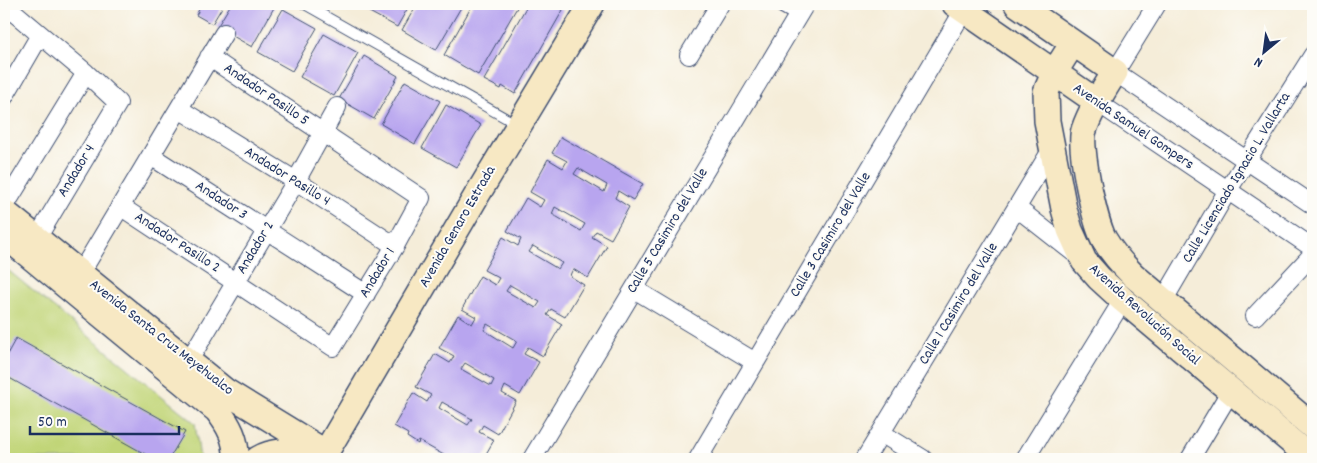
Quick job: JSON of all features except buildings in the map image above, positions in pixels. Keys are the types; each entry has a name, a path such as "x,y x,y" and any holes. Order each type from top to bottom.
{"street":[{"path":"4,4 86,73 4,207"},
{"path":"689,55 720,4"},
{"path":"783,4 802,8"},
{"path":"1017,4 1313,205"},
{"path":"1115,72 1157,4"},
{"name":"Avenida Genaro Estrada","path":"329,457 589,5"},
{"name":"Avenida Samuel Gompers","path":"959,7 1313,248"},
{"name":"Calle 3 Casimiro del Valle","path":"698,459 959,7"},
{"name":"Calle 5 Casimiro del Valle","path":"532,459 802,8"},
{"path":"80,274 224,33"},
{"path":"4,98 40,35"},
{"name":"Avenida Revolución Social","path":"1073,43 1054,73 1046,92 1047,120 1064,209 1070,230 1084,261 1122,300 1312,459"},
{"name":"Calle Licenciado Ignacio L. Vallarta","path":"1163,301 1228,190 1313,55"},
{"name":"Andador Pasillo 5","path":"209,58 422,198"},
{"name":"Avenida Revolución Social","path":"1115,72 1097,102 1083,132 1084,154 1094,214 1103,238 1115,256 1133,275 1313,427"},
{"name":"Andador 4","path":"37,238 118,103 86,73"},
{"name":"Andador Pasillo 5","path":"322,133 337,107"},
{"name":"Andador Pasillo 4","path":"179,109 296,181 395,246"},
{"name":"Andador 2","path":"188,362 296,181 322,133"},
{"name":"Calle 1 Casimiro del Valle","path":"865,459 1052,148"},
{"name":"Andador 3","path":"152,156 366,294"},
{"name":"Andador 1","path":"333,347 422,198"},
{"name":"Andador Pasillo 2","path":"120,206 333,347"},
{"path":"1017,208 1084,261"},
{"name":"Avenida Santa Cruz Meyehualco","path":"4,212 225,391 329,457"},
{"name":"Avenida Santa Cruz Meyehualco","path":"4,234 217,410 228,424 234,437 236,459"},
{"path":"1255,316 1313,254"},
{"path":"634,289 755,362"},
{"path":"1025,459 1122,300"},
{"path":"1190,459 1230,392"},
{"path":"881,433 922,459"},
{"path":"258,459 264,455 285,451 329,457"}],"lane":[{"path":"304,4 518,126"}],"green space":[{"path":"4,267 195,423 200,459 4,459"}]}
